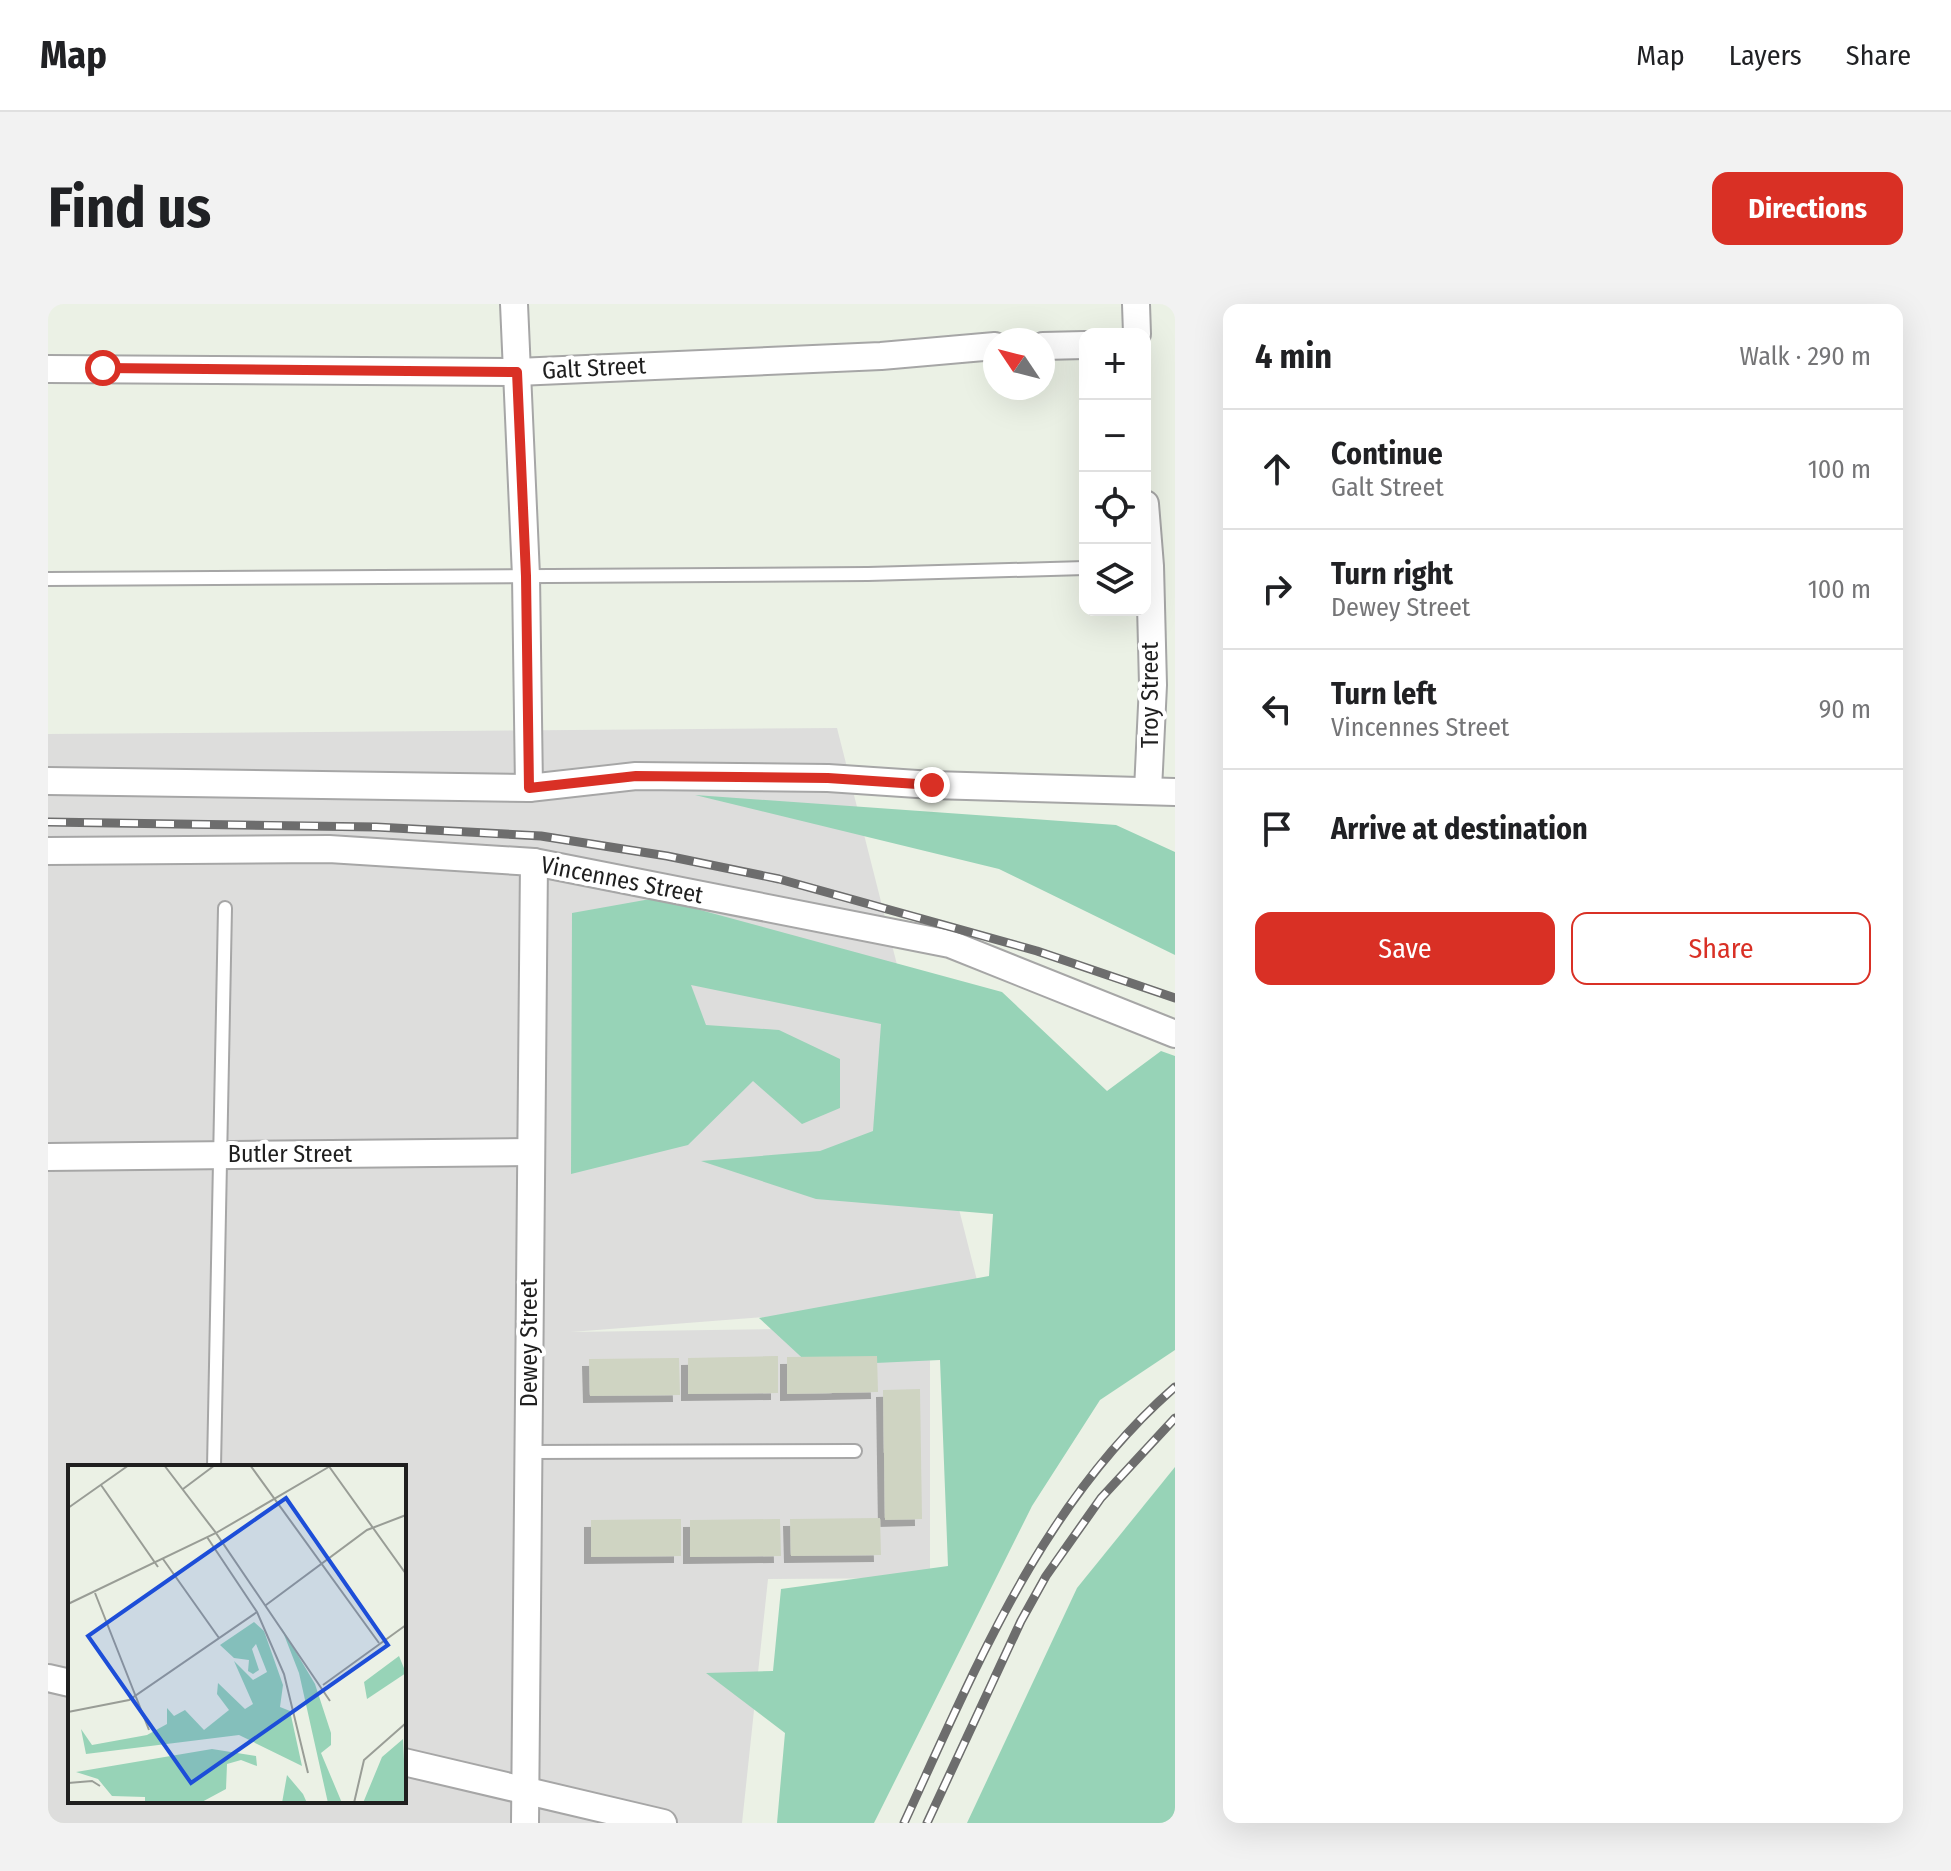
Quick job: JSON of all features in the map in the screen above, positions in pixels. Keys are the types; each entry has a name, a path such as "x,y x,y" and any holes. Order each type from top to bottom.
{"street":[{"path":"514,304 526,576 529,788"},
{"path":"1136,304 1137,328"},
{"path":"1055,346 1079,345"},
{"name":"Galt Street","path":"48,369 517,372 881,356 983,347"},
{"name":"Troy Street","path":"1148,790 1153,685 1150,616"},
{"path":"48,781 529,788 636,776 828,778 932,785 1175,792"},
{"name":"Vincennes Street","path":"48,851 329,849 534,862 950,944 1175,1034"},
{"name":"Dewey Street","path":"525,1823 534,862"},
{"name":"Butler Street","path":"48,1157 531,1152"},
{"path":"48,1678 68,1683"},
{"path":"406,1762 663,1823"}],"lane":[{"path":"48,579 868,574 1079,568"},
{"path":"214,1465 225,908"},
{"path":"529,1452 855,1451"}],"shaded area":[{"path":"837,728 982,1300 571,1332 930,1327 930,1578 768,1579 742,1823 48,1823 48,734"}],"green space":[{"path":"695,795 1116,825 1175,852 1175,955 999,869"},
{"path":"656,898 1002,992 1107,1091 1161,1051 1175,1056 1175,1350 1100,1400 1032,1506 874,1823 777,1823 785,1733 706,1673 773,1671 781,1589 948,1566 940,1360 811,1366 759,1318 989,1276 993,1214 816,1199 701,1161 820,1151 873,1131 881,1024 691,985 706,1025 779,1030 840,1059 840,1108 802,1124 753,1081 688,1145 571,1174 572,913"},
{"path":"1175,1467 1175,1823 967,1823 1077,1588"}],"building":[{"path":"778,1356 778,1393 688,1394 688,1358"},
{"path":"877,1356 878,1392 787,1394 787,1357"},
{"path":"679,1358 680,1395 590,1396 589,1359"},
{"path":"920,1389 922,1519 885,1520 883,1390"},
{"path":"880,1518 881,1555 791,1556 790,1519"},
{"path":"681,1519 681,1556 591,1557 591,1520"},
{"path":"780,1519 781,1556 690,1557 690,1520"}],"railway":[{"path":"48,822 376,827 541,836 667,856 779,879 1037,951 1175,998"},
{"path":"904,1823 986,1647 1050,1535 1087,1482 1128,1433 1175,1387"},
{"path":"927,1823 1021,1621 1046,1576 1101,1498 1175,1418"}],"route":[{"path":"103,368 517,372 526,576 529,788 636,776 828,778 932,785"}]}
